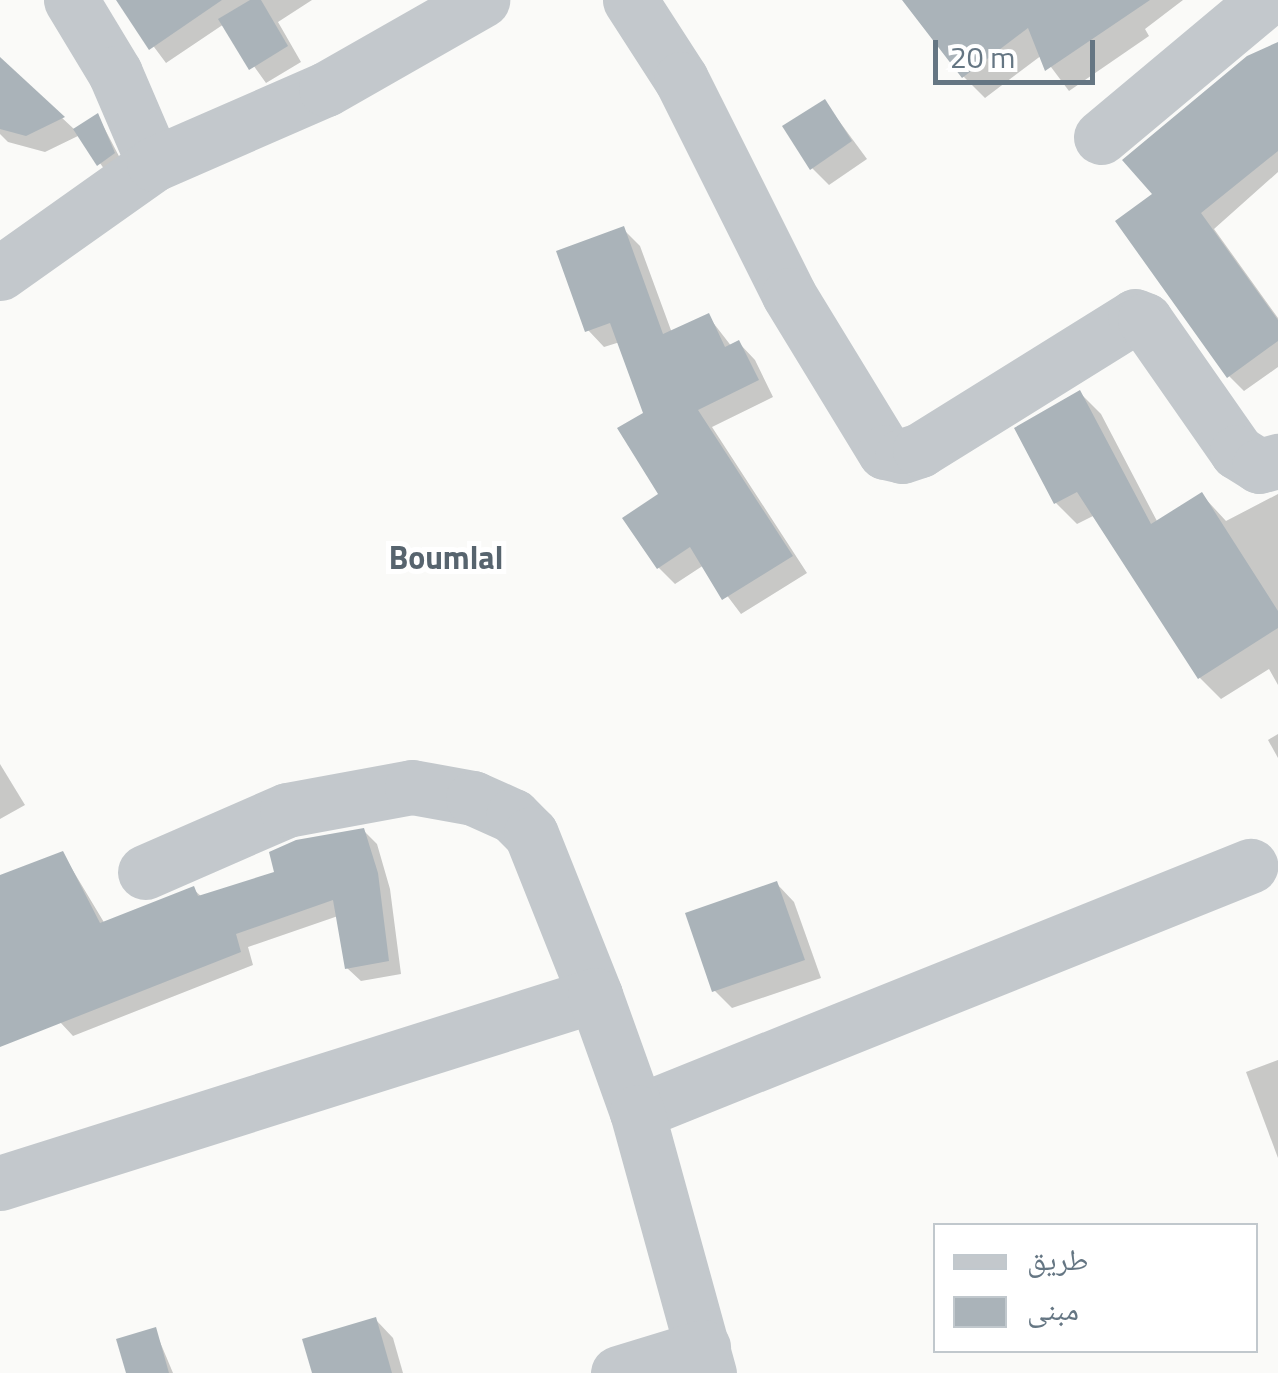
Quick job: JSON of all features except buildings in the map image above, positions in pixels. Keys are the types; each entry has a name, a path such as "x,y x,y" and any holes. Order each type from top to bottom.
{"street":[{"path":"71,0 116,72 154,164"},
{"path":"0,273 154,164 326,89 482,0"},
{"path":"630,0 681,79 789,295 884,452 902,456 920,450 1135,316 1145,320 1236,452 1259,466 1278,461"},
{"path":"1101,137 1265,0"},
{"path":"146,872 287,810 412,787 473,798 513,816 531,834 636,1112 706,1360 618,1373"},
{"path":"636,1112 1250,866"},
{"path":"0,1184 595,996"}],"district":[{"name":"Boumlal","path":"446,557"}]}
